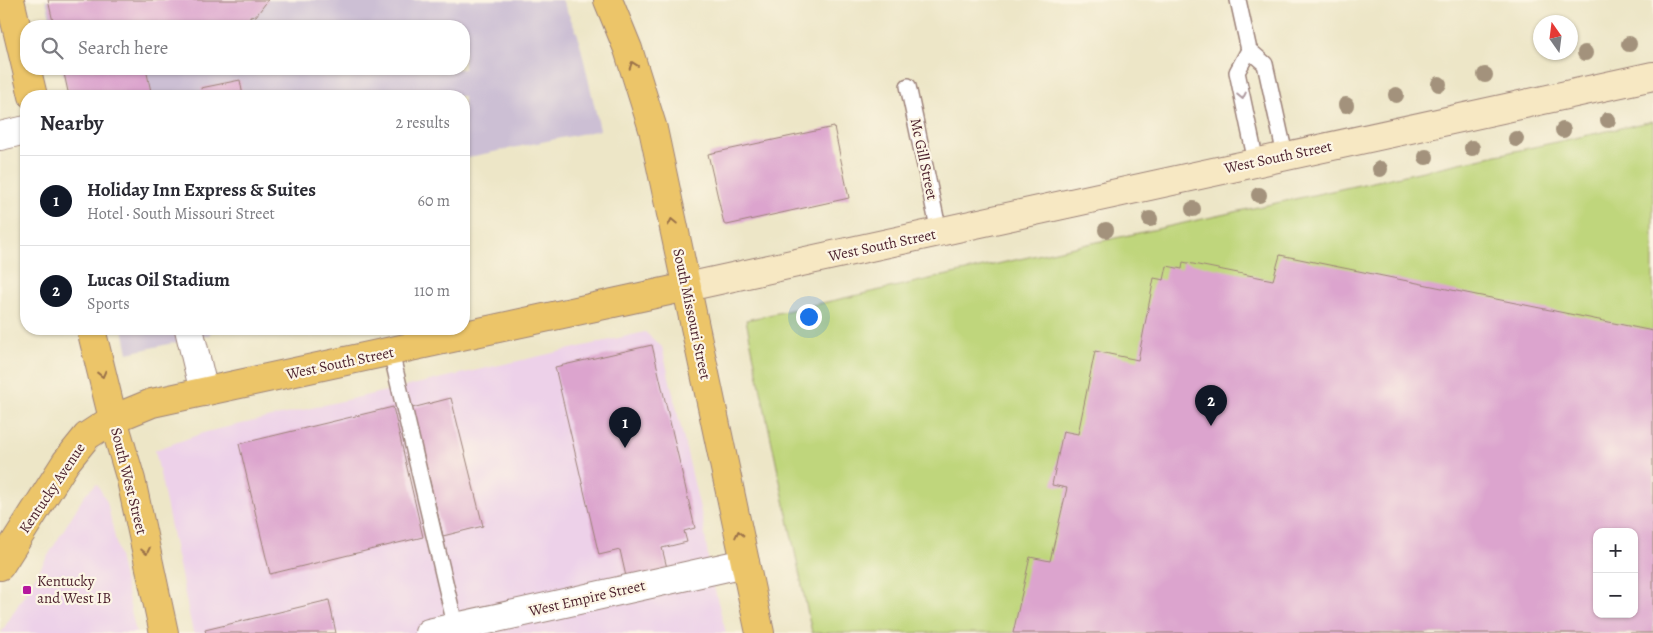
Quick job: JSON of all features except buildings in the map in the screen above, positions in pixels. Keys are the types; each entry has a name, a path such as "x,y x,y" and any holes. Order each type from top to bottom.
{"main road":[{"path":"10,0 20,44"},
{"name":"South Missouri Street","path":"608,0 630,56 653,129 760,633"},
{"path":"27,75 31,90"},
{"name":"West South Street","path":"470,335 1653,76"},
{"name":"South West Street","path":"92,335 113,419 131,480 164,633"},
{"name":"West South Street","path":"113,419 152,403 468,335"},
{"name":"Kentucky Avenue","path":"0,566 72,454 87,436 113,419"}],"street":[{"path":"0,136 20,131"},
{"path":"190,335 204,392"},
{"name":"West Empire Street","path":"429,633 456,630 745,563"}],"lane":[{"path":"1238,0 1249,50 1266,64 1285,156"},
{"path":"1249,50 1237,72 1256,162"},
{"name":"Mc Gill Street","path":"908,86 939,232"},
{"path":"391,352 456,630"}],"shaded area":[{"path":"46,0 562,0 578,35 600,130 470,157 470,90 67,90 64,75 470,75 470,20 51,20"},
{"path":"645,332 662,347 703,521 710,571 726,633 193,633 155,450 206,432"},
{"path":"124,335 209,335 128,353"},
{"path":"97,484 107,502 136,633 1,633 86,493"}],"green space":[{"path":"1653,121 1653,633 812,633 746,320"}],"place":[{"name":"Lucas Oil Stadium","path":"1211,426"},
{"name":"Holiday Inn Express & Suites","path":"625,448"},
{"name":"Kentucky and West IB","path":"27,590"}]}
